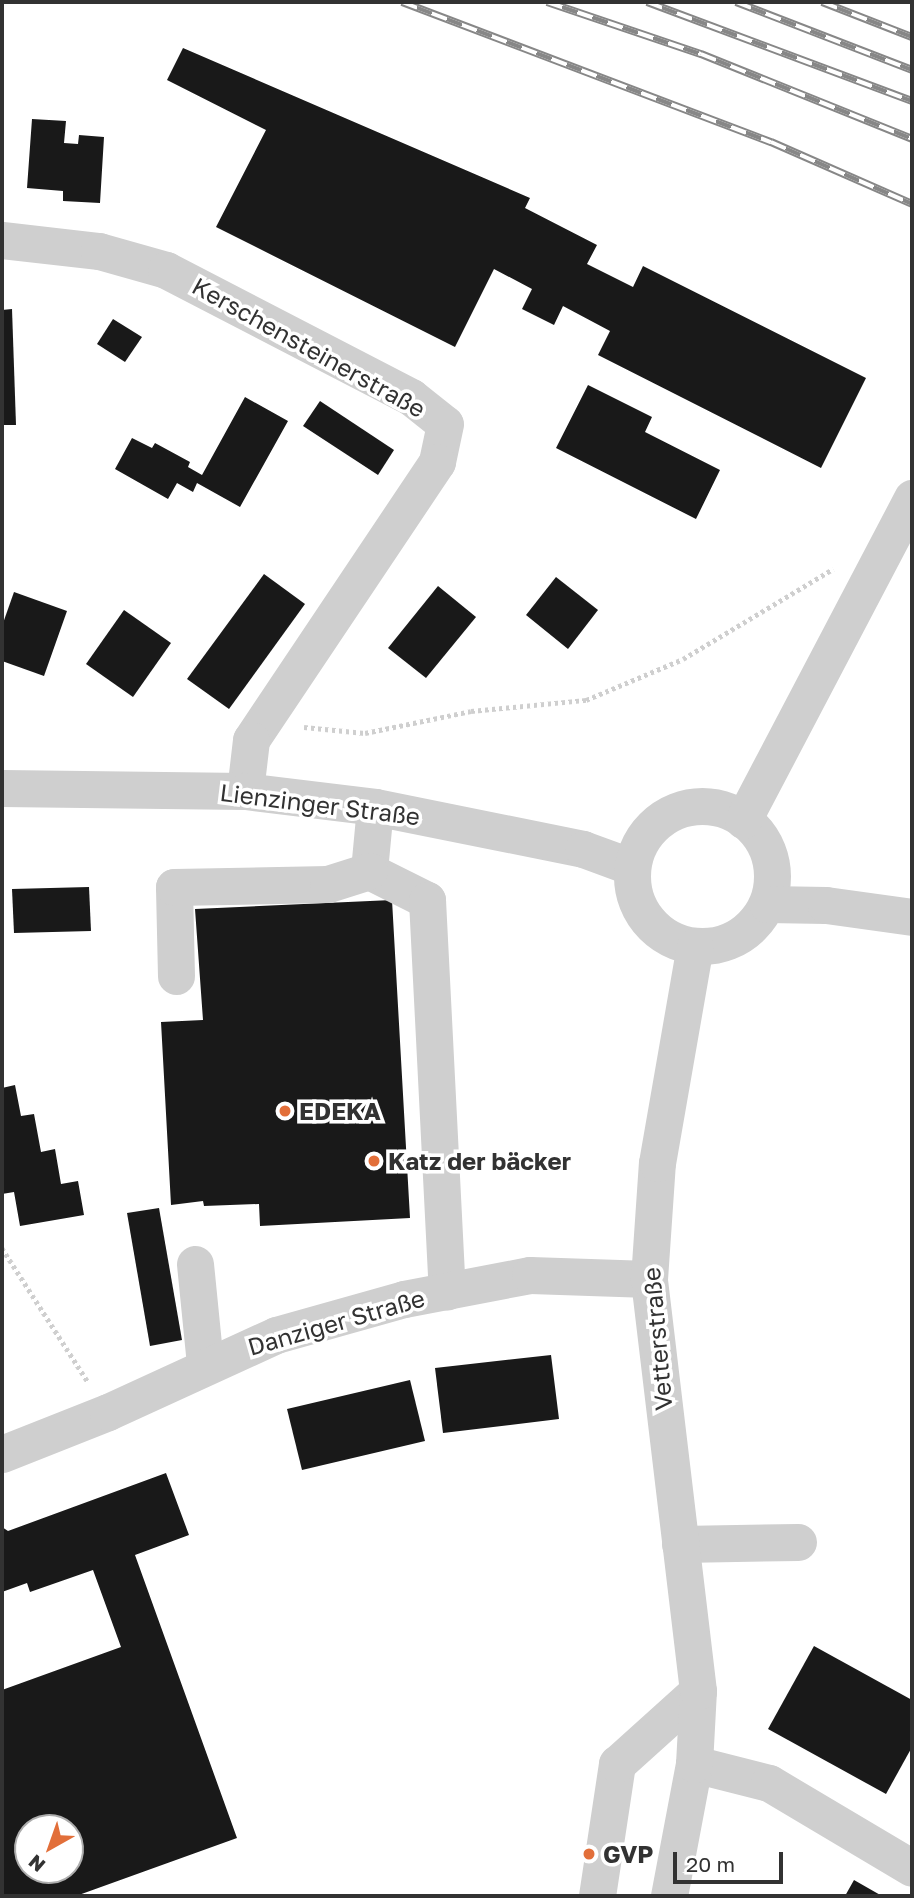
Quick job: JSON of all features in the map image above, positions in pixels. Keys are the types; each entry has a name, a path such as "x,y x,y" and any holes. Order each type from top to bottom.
{"street":[{"name":"Kerschensteinerstraße","path":"2,240 99,251 166,270 411,397 445,424 437,462 251,740 245,791"},
{"path":"743,820 912,499"},
{"name":"Lienzinger Straße","path":"2,788 245,791 375,807 583,849 632,867"},
{"path":"697,806 721,809 743,820 760,836 770,858 772,881 767,904 737,937 717,945 695,946 664,934 641,911 633,890 632,867 647,835 674,812 697,806"},
{"path":"369,871 375,807"},
{"path":"176,976 174,887 328,884 369,871 426,900 447,1291"},
{"path":"767,904 826,905 912,917"},
{"name":"Vetterstraße","path":"669,1896 694,1764 698,1691 649,1279 657,1163 695,946"},
{"path":"195,1264 205,1364"},
{"name":"Danziger Straße","path":"2,1454 108,1412 205,1364 276,1335 447,1291 530,1275 649,1279"},
{"path":"680,1544 798,1542"},
{"path":"597,1896 617,1765 698,1691"},
{"path":"694,1764 769,1783 912,1868"}],"path":[{"path":"264,720 365,733 471,711 586,700 683,659 845,561"},
{"path":"2,1248 108,1412"}],"building":[{"path":"183,48 530,198 525,208 597,245 587,264 633,287 643,266 866,378 821,468 598,355 610,331 563,306 554,325 522,309 532,289 494,269 455,347 216,227 266,130 167,80"},
{"path":"32,119 66,121 64,143 78,144 79,135 104,137 100,203 63,201 63,191 27,188"},
{"path":"12,309 16,425 2,425 2,310"},
{"path":"113,319 142,337 125,362 97,344"},
{"path":"588,385 652,417 645,432 720,470 696,519 556,448"},
{"path":"245,397 288,421 240,507 197,483 193,492 177,483 168,499 115,469 132,438 152,448 155,443 190,462 188,467 202,475"},
{"path":"320,401 394,450 378,475 303,426"},
{"path":"264,574 305,604 229,709 187,679"},
{"path":"556,577 598,610 568,649 526,615"},
{"path":"438,586 476,617 426,678 388,648"},
{"path":"14,592 67,611 44,676 2,661 2,626"},
{"path":"124,610 171,643 133,697 86,664"},
{"path":"89,887 91,931 14,933 12,889"},
{"name":"EDEKA","path":"392,900 410,1218 260,1226 259,1204 204,1206 203,1201 171,1205 161,1022 203,1020 195,909"},
{"path":"15,1085 21,1116 34,1114 41,1152 55,1149 61,1184 78,1181 84,1215 20,1226 14,1192 2,1194 2,1088"},
{"path":"159,1208 182,1340 150,1346 127,1213"},
{"path":"551,1355 559,1419 443,1433 435,1368"},
{"path":"410,1380 425,1441 302,1470 287,1409"},
{"path":"166,1473 189,1535 135,1555 237,1838 76,1896 2,1896 2,1690 121,1647 93,1570 30,1592 27,1583 2,1592 2,1527 8,1531"},
{"path":"814,1646 912,1700 912,1747 886,1794 768,1729"},
{"path":"854,1880 882,1896 845,1896"}],"railway":[{"path":"402,2 771,142 912,204"},
{"path":"547,2 701,54 912,139"},
{"path":"647,2 912,101"},
{"path":"736,2 912,70"},
{"path":"822,2 912,37"}],"place":[{"name":"EDEKA","path":"285,1111"},
{"name":"Katz der bäcker","path":"374,1161"},
{"name":"GVP","path":"589,1854"}]}
